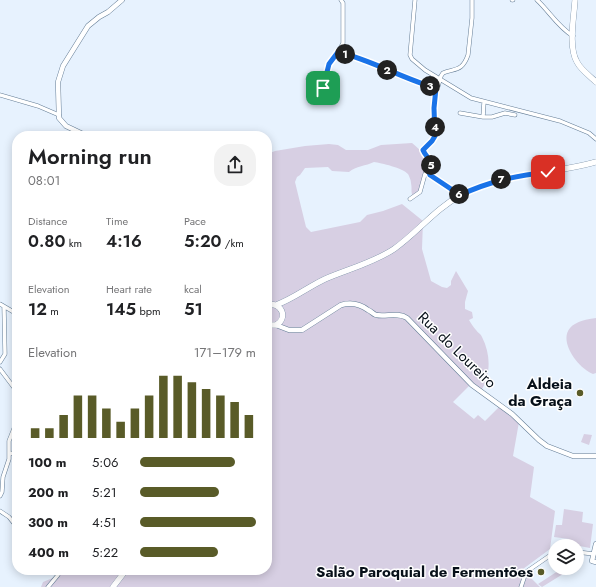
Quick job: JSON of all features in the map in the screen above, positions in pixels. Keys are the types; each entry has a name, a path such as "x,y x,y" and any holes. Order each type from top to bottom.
{"main road":[{"path":"576,0 573,53 577,62 596,82"},
{"path":"276,305 324,280 366,264 388,253 460,195 485,184 515,176 567,169 596,162"},
{"path":"272,326 276,325 283,316 287,304 298,294"},
{"path":"272,304 281,308 283,316"},
{"path":"113,587 122,575"}],"street":[{"path":"76,131 66,126 59,118 58,82 63,66 88,26 122,0"},
{"path":"308,79 308,85 311,90 316,92 321,91 329,64 343,43 343,3 341,0"},
{"path":"416,0 410,55 418,65 439,80 468,97 560,121 590,133 596,139"},
{"path":"410,199 420,192 425,174 431,166 431,162 423,150 435,136 434,108 436,88 439,80 442,73 456,70 466,60 470,44 472,0"},
{"path":"537,0 568,33 573,36"},
{"path":"338,52 359,58 414,81 436,88"},
{"path":"0,95 38,106 59,115"},
{"path":"483,117 484,102"},
{"path":"502,113 504,106"},
{"path":"460,113 483,117 492,117 502,113 515,115"},
{"path":"428,170 430,175 460,195"},
{"name":"Rua do Loureiro","path":"293,331 302,330 347,303 353,303 363,307 375,315 401,315 407,318 472,385 512,414 538,440 547,446 573,456 596,456"},
{"path":"0,304 12,311"},
{"path":"0,362 6,354 4,307"},
{"path":"283,316 285,325 293,331"},
{"path":"276,325 293,331"},
{"path":"0,369 12,385"},
{"path":"0,496 2,492 3,477 10,454 9,441 12,433"},
{"path":"0,511 12,521"},
{"path":"596,544 592,561 596,562"},
{"path":"584,553 594,554"},
{"path":"521,587 526,572 548,557"},
{"path":"48,587 58,575"}],"shaded area":[{"path":"412,143 425,156 430,165 419,192 412,195 410,178 408,174 402,170 374,162 355,168 349,172 332,171 328,167 305,168 297,177 295,182 306,227 311,232 360,222 367,215 402,204 423,221 422,249 431,281 447,288 451,285 451,281 456,271 468,291 465,309 472,312 473,318 469,320 482,337 487,351 489,364 487,378 481,391 469,386 453,402 474,419 478,415 485,421 499,407 519,422 513,456 534,467 530,497 555,511 551,539 548,539 548,550 523,569 521,575 528,575 540,587 41,587 43,582 55,577 56,575 272,575 272,152 305,146 329,144 338,145 346,150 368,150 381,145"},
{"path":"596,318 596,373 593,374 576,361 568,347 567,334 570,328 575,324"},
{"path":"584,434 592,435 589,445 581,442"},
{"path":"564,509 583,512 582,522 593,524 590,548 584,547 584,539 554,537 556,525 562,525"},
{"path":"552,575 561,575 542,587 538,584"}],"place":[{"name":"Aldeia da Graça","path":"580,393"},
{"name":"Salão Paroquial de Fermentões","path":"541,572"}],"route":[{"path":"323,88 329,64 336,57 338,52 359,58 414,81 436,88 434,100 435,136 423,150 431,162 431,166 428,170 430,175 460,195 485,184 499,180 515,176 548,172"}]}
